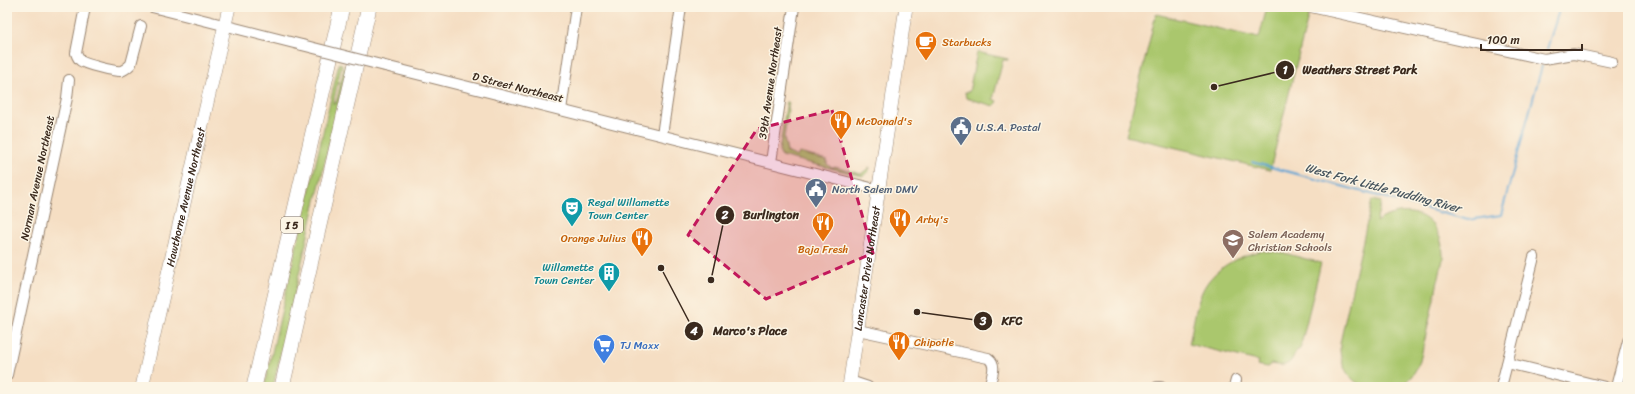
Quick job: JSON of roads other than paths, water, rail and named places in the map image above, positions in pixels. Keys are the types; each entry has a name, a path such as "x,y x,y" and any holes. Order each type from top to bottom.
{"highway":[{"name":"I 5","path":"254,387 342,7"},
{"name":"I 5","path":"282,387 370,7"}],"main road":[{"name":"Hawthorne Avenue Northeast","path":"142,387 229,7"},
{"name":"Lancaster Drive Northeast","path":"850,384 906,7"}],"street":[{"path":"85,7 76,53 79,59 84,62 117,71 128,68 131,64 141,26"},
{"name":"D Street Northeast","path":"152,7 879,190"},
{"path":"561,110 576,7"},
{"path":"662,135 682,7"},
{"name":"39th Avenue Northeast","path":"771,162 794,7"},
{"path":"1311,7 1544,59 1569,54 1612,62"},
{"name":"Norman Avenue Northeast","path":"7,375 67,98 69,80"},
{"path":"1501,387 1534,258"},
{"path":"858,330 981,357 992,362 994,366 988,387"},
{"path":"1616,387 1628,340"},
{"path":"1507,363 1605,387"},
{"path":"850,384 868,387"},
{"path":"1157,387 1162,387"}],"waterway":[{"name":"West Fork Little Pudding River","path":"1547,49 1560,7"},
{"name":"West Fork Little Pudding River","path":"1252,162 1468,220 1501,215 1542,66"}],"place":[{"name":"Starbucks","path":"926,62"},
{"name":"Weathers Street Park","path":"1214,87"},
{"name":"McDonald's","path":"841,140"},
{"name":"U.S.A. Postal","path":"961,146"},
{"name":"North Salem DMV","path":"816,208"},
{"name":"Regal Willamette Town Center","path":"572,228"},
{"name":"Arby's","path":"900,238"},
{"name":"Baja Fresh","path":"823,242"},
{"name":"Orange Julius","path":"642,258"},
{"name":"Salem Academy Christian Schools","path":"1233,260"},
{"name":"Marco's Place","path":"661,268"},
{"name":"Burlington","path":"711,280"},
{"name":"Willamette Town Center","path":"609,292"},
{"name":"KFC","path":"917,312"},
{"name":"Chipotle","path":"899,362"},
{"name":"TJ Maxx","path":"604,364"}]}
